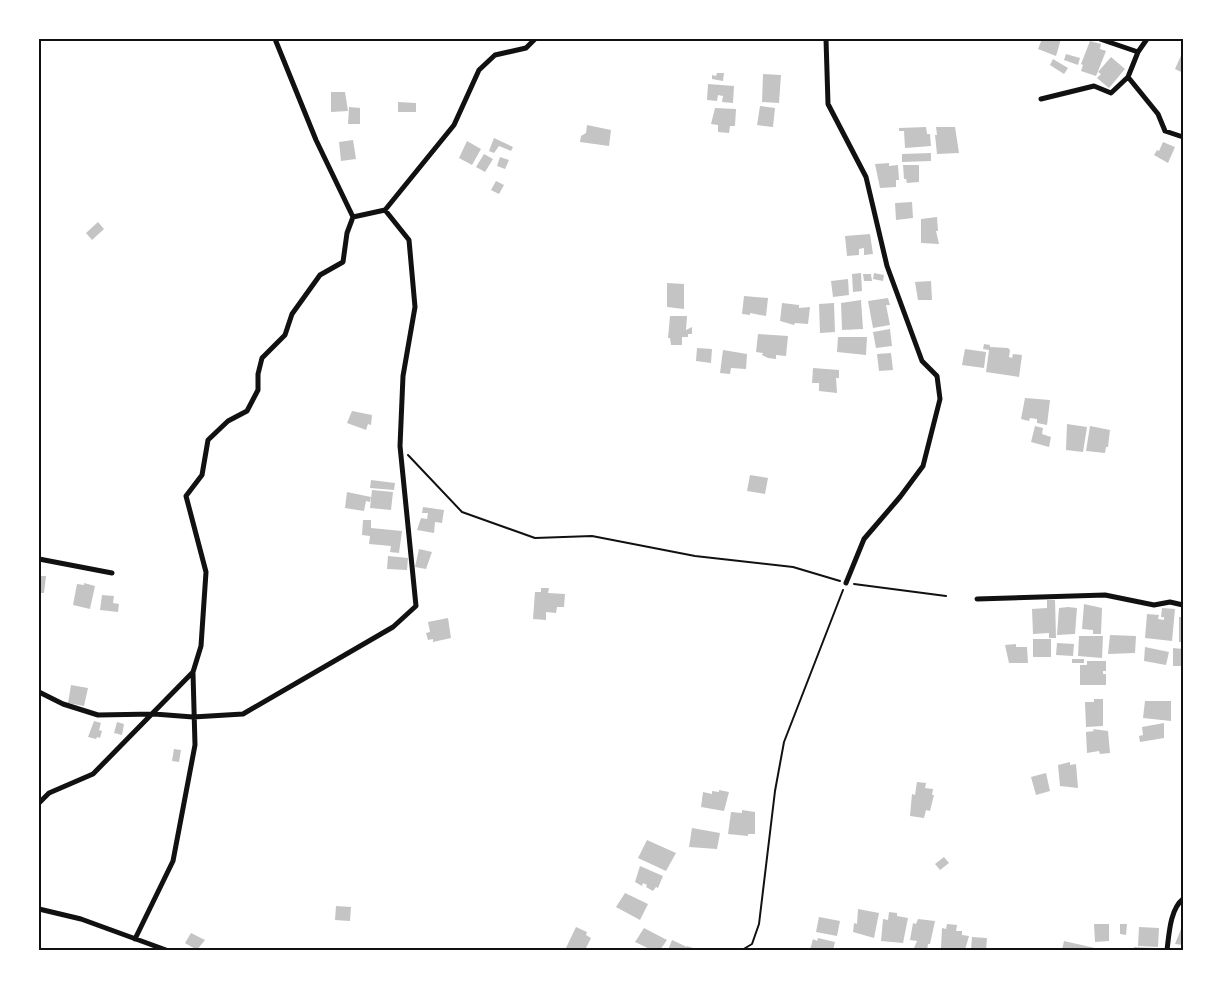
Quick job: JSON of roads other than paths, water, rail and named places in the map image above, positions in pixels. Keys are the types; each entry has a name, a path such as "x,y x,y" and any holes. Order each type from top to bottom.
{"street":[{"path":"135,939 173,861 195,745 193,672 201,646 206,572 186,496 202,475 208,440 228,420 247,411 255,397 258,390 258,374 262,358 285,335 292,314 320,275 343,262 347,233 353,217 316,140 275,39"},
{"path":"353,217 385,210 454,125 479,70 495,54 526,48 535,39"},
{"path":"826,39 828,104 866,176 871,206 890,274 922,361 937,376 940,399 922,466 900,497 864,539 846,583"},
{"path":"1100,39 1138,52"},
{"path":"1041,99 1094,86 1110,93 1128,77 1138,52 1147,39"},
{"path":"1128,77 1158,114 1165,131 1183,137"},
{"path":"39,692 63,704 98,714 154,714 193,717 243,714 393,627 416,606 400,446 403,376 415,307 409,240 385,210"},
{"path":"39,559 112,573"},
{"path":"977,599 1106,595 1154,605 1170,602 1183,605"},
{"path":"39,803 49,793 93,774 154,714 193,672"},
{"path":"1167,950 1172,921 1178,903 1183,899"},
{"path":"39,909 81,919 166,950"}]}
